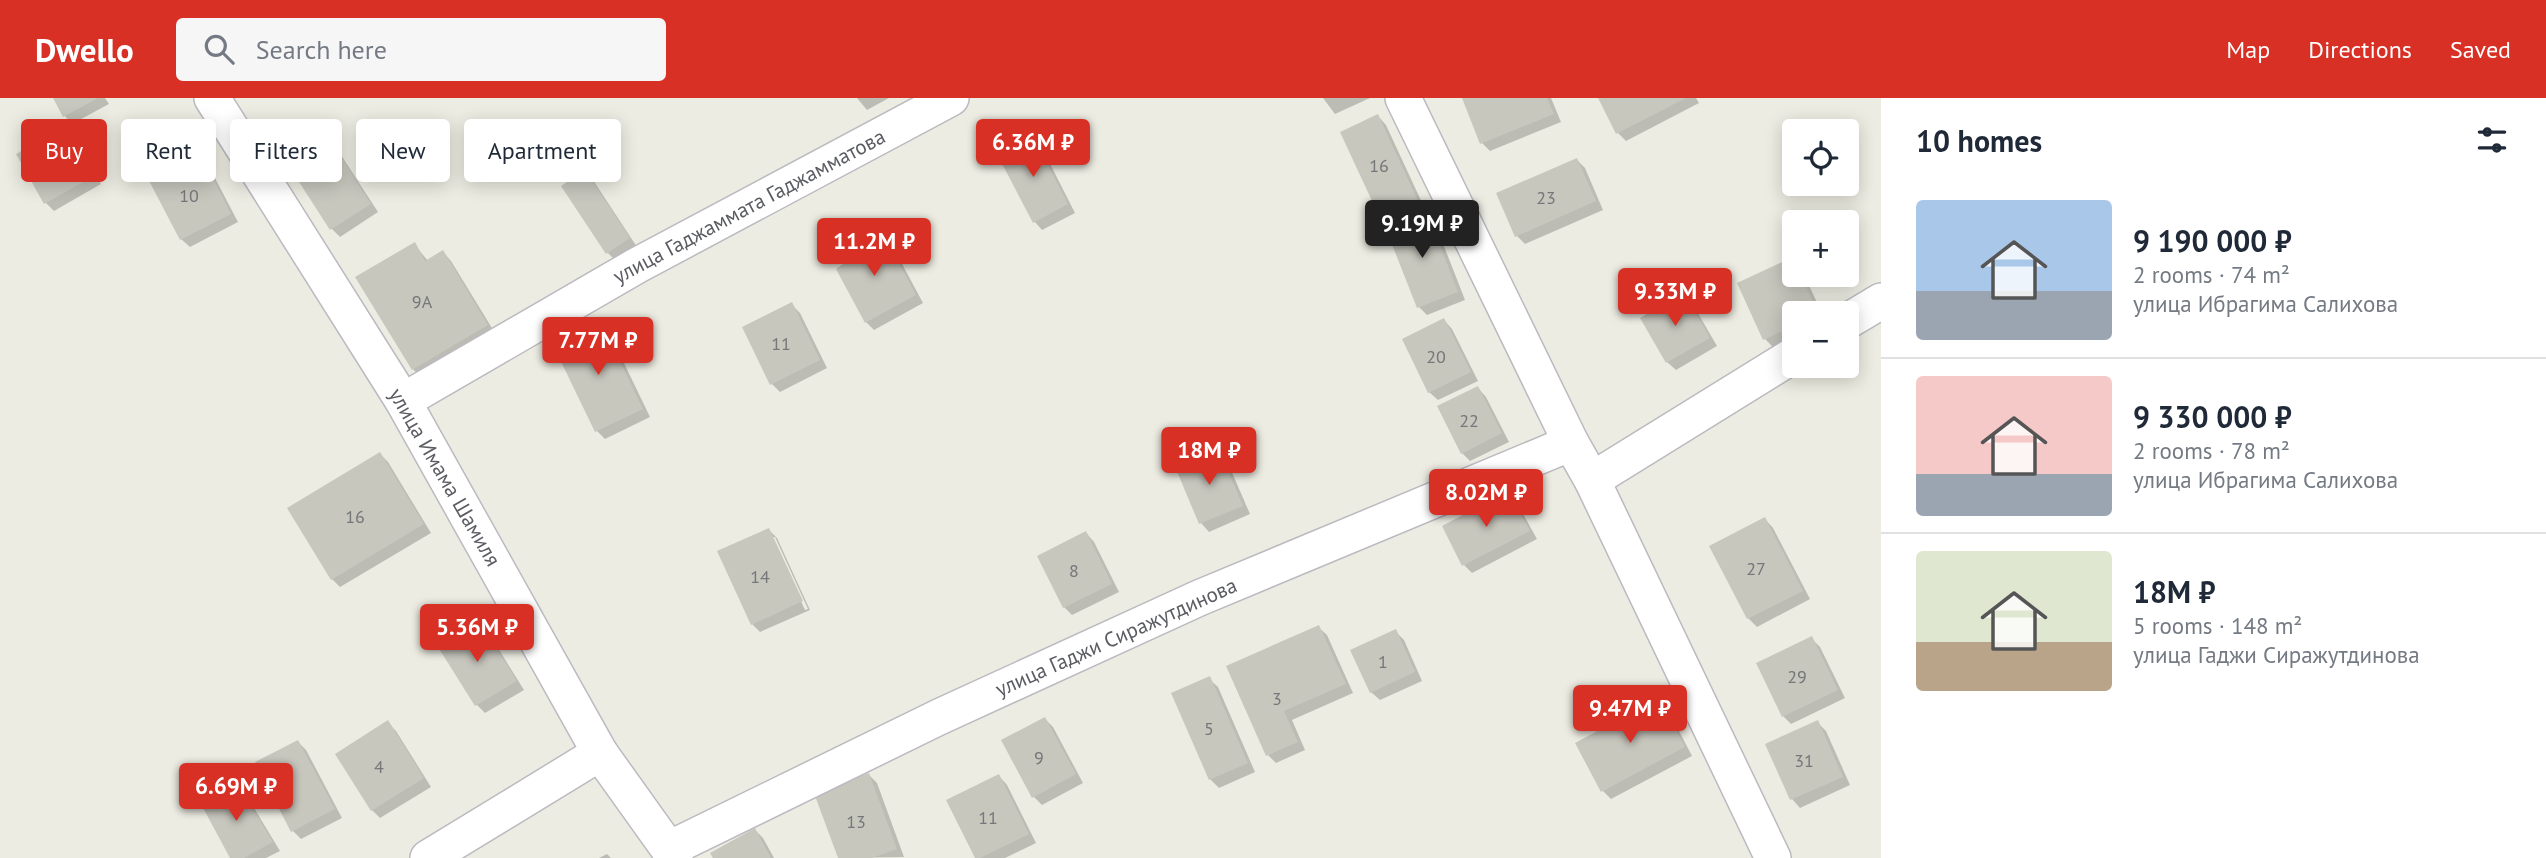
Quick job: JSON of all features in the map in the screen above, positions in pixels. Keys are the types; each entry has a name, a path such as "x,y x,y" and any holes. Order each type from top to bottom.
{"street":[{"name":"улица Имама Шамиля","path":"212,98 403,401 600,753 672,853"},
{"name":"улица Гаджаммата Гаджамматова","path":"403,401 636,266 951,98"},
{"path":"1403,98 1773,858"},
{"path":"1859,314 1881,301"},
{"path":"1591,480 1782,362"},
{"name":"улица Гаджи Сиражутдинова","path":"672,853 939,717 1199,598 1571,443"},
{"path":"428,858 600,753"}],"building":[{"path":"53,98 98,98 63,117"},
{"path":"1462,98 1547,98 1554,114 1480,144"},
{"path":"1598,98 1686,98 1616,134"},
{"path":"1378,114 1417,199 1379,216 1340,132"},
{"path":"1033,136 1068,204 1033,223 997,154"},
{"path":"342,158 371,204 330,230 299,182 342,182"},
{"path":"1577,158 1596,201 1515,237 1496,193"},
{"path":"32,182 83,182 44,204"},
{"path":"150,182 215,182 231,214 180,240"},
{"path":"567,182 593,182 630,238 606,254 561,186"},
{"path":"1427,212 1458,292 1417,308 1386,229"},
{"path":"864,232 871,245 885,237 916,295 865,323 836,269 843,264 841,261 852,255 847,246 853,243 851,239"},
{"path":"415,242 425,261 443,250 488,325 412,370 355,277"},
{"path":"1782,262 1782,287 1806,287 1813,301 1782,301 1782,331 1763,340 1737,283"},
{"path":"1684,292 1710,338 1666,363 1640,318"},
{"path":"792,302 820,360 770,385 742,327"},
{"path":"1444,318 1471,372 1428,393 1402,339"},
{"path":"601,322 643,409 595,432 553,345"},
{"path":"1478,386 1502,433 1461,454 1437,406"},
{"path":"1219,450 1243,506 1199,524 1176,469"},
{"path":"380,452 424,524 331,580 287,508"},
{"path":"1508,491 1530,531 1462,566 1442,526"},
{"path":"1765,517 1803,591 1747,619 1709,546"},
{"path":"769,528 803,601 751,625 717,551"},
{"path":"1086,531 1112,584 1063,608 1037,556"},
{"path":"480,622 517,681 475,706 438,647"},
{"path":"1319,625 1346,684 1284,711 1298,742 1266,756 1226,666"},
{"path":"1396,629 1415,672 1370,693 1350,650"},
{"path":"1812,636 1838,690 1782,717 1756,663"},
{"path":"1210,676 1248,763 1209,780 1171,693"},
{"path":"1659,698 1685,747 1601,792 1575,743"},
{"path":"1045,717 1076,774 1032,798 1001,740"},
{"path":"388,720 424,778 371,811 335,754"},
{"path":"1818,720 1843,777 1790,800 1765,744"},
{"path":"298,740 335,809 291,832 255,762"},
{"path":"869,773 897,849 872,858 838,858 814,793"},
{"path":"999,774 1029,834 975,858 946,800"},
{"path":"237,783 273,842 244,858 230,858 201,804"},
{"path":"755,828 771,858 713,858 710,853"}]}
